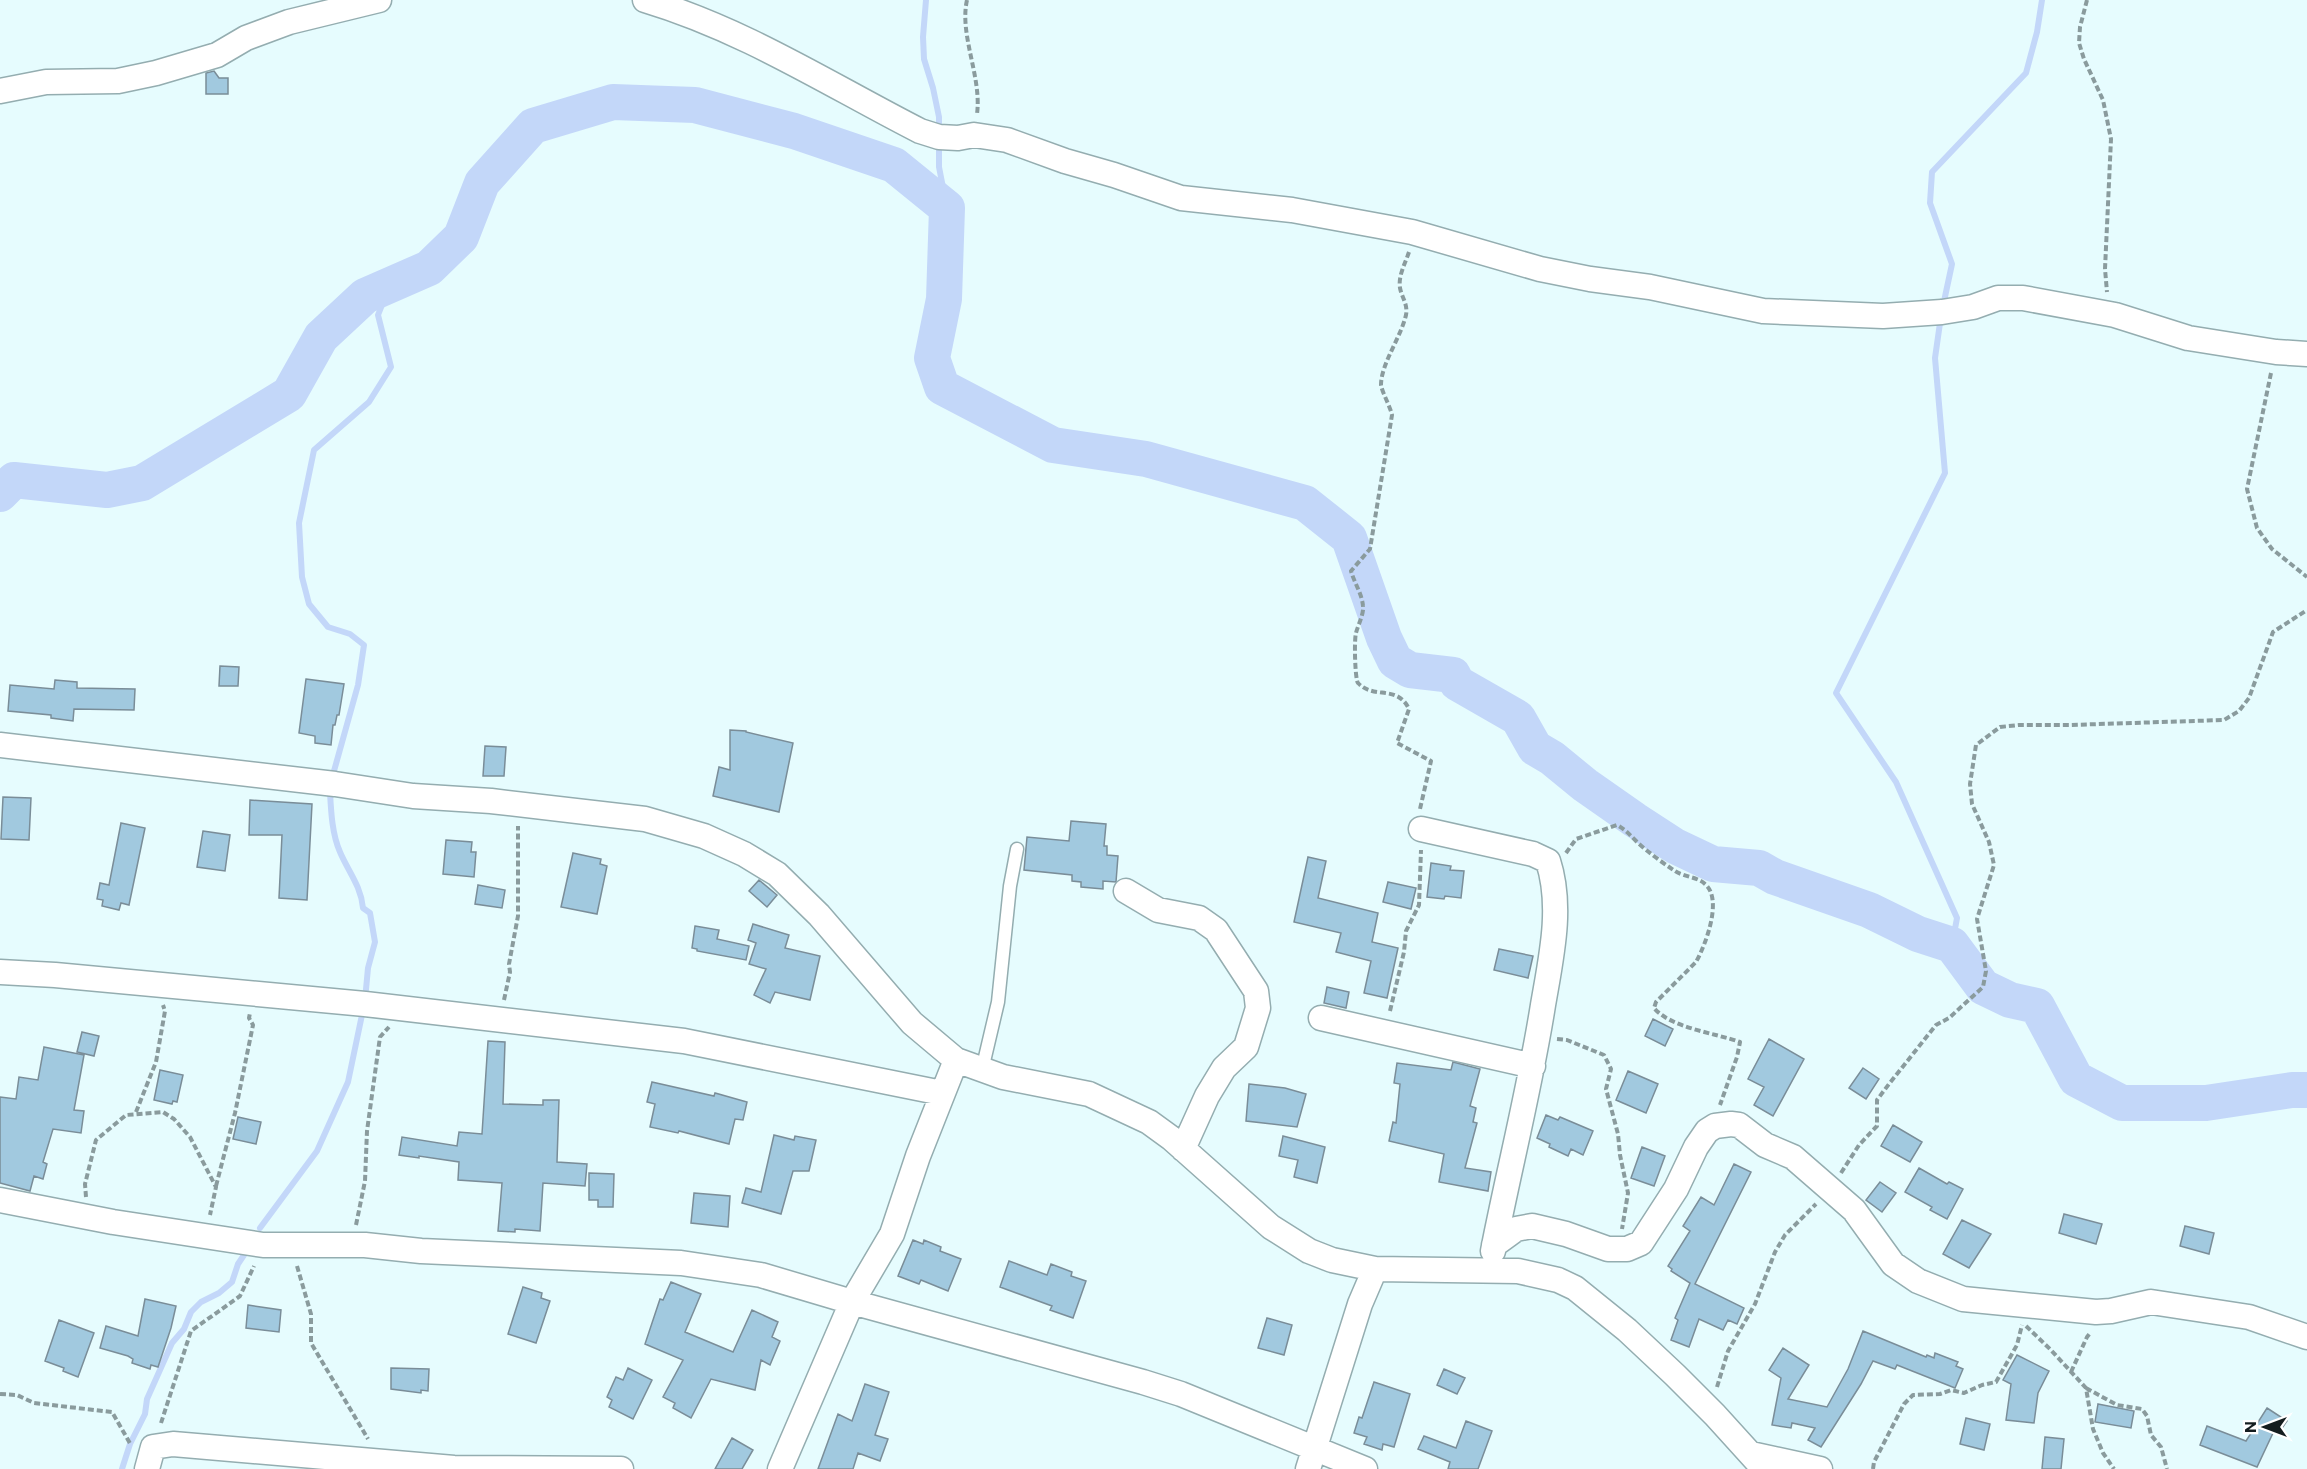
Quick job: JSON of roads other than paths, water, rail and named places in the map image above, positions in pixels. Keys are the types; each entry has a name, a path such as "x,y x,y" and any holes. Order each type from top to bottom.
{"street":[{"path":"0,91 46,82 118,81 156,72 217,55 246,38 288,22 379,0"},
{"path":"645,0 693,15 745,38 920,131 939,137 958,138 974,135 1007,140 1181,198 1292,210 1406,231 1540,269 1650,287 1763,310 1883,316 1942,312 2011,297 2115,315 2188,338 2276,352 2307,354"},
{"path":"0,745 335,784 413,796 518,804 645,819 704,836 744,854 777,874 819,915 912,1023 956,1060 1003,1077 1089,1094 1149,1122 1271,1227 1287,1239 1332,1260 1375,1269 1518,1271 1558,1280 1582,1292 1675,1375 1757,1461 1820,1469"},
{"path":"1421,829 1533,854 1548,861 1552,874 1555,933 1533,1066 1489,1271"},
{"path":"1126,891 1158,910 1199,918 1216,930 1232,951 1256,991 1258,1008 1246,1047 1224,1068 1183,1149"},
{"path":"0,972 253,993 684,1041 942,1093"},
{"path":"1321,1018 1533,1066"},
{"path":"780,1469 852,1302 892,1234 918,1156 956,1060"},
{"path":"1494,1245 1516,1229 1533,1226 1566,1234 1608,1249 1627,1249 1641,1243 1676,1188 1696,1147 1707,1131 1723,1124 1739,1125 1765,1145 1793,1157 1854,1210 1893,1264 1918,1281 1963,1299 2016,1313 2111,1311 2151,1302 2249,1317 2307,1336"},
{"path":"0,1200 88,1217 263,1245 353,1245 421,1251 681,1263 761,1275 1181,1394 1311,1458 1365,1469"},
{"path":"1311,1458 1359,1304 1375,1269"},
{"path":"150,1458 173,1444 454,1468 621,1469"}],"lane":[{"path":"982,1070 998,1002 1010,886 1017,849"}],"waterway":[{"path":"926,0 924,59 939,117 939,132"},
{"path":"1943,306 1952,264 1930,203 1932,172 2026,73 2037,32 2042,0"},
{"path":"0,494 14,480 107,490 142,483 289,394 321,337 365,296 429,268 461,237 482,183 533,126 613,102 695,105 794,131 894,165 947,208 944,299 932,358 942,387 1053,445 1146,459 1305,503 1349,538 1384,638 1395,661 1410,670 1453,675 1457,683 1518,718 1535,748 1675,846 1713,864 1759,868 1775,877 1869,910 1918,934 1952,945 1983,987 2010,1000 2037,1006 2076,1079 2122,1103 2206,1103 2292,1090 2307,1090"},
{"path":"939,142 939,167 947,208"},
{"path":"334,771 358,685 364,645 350,634 328,627 309,604 302,577 299,523 314,450 369,402 391,367 378,315 390,285"},
{"path":"1941,316 1935,358 1945,473 1836,693 1896,782 1957,918 1952,945"},
{"path":"330,792 332,822 337,845 357,886 363,908 370,913 375,942 368,968 365,1000"},
{"path":"260,1228 317,1151 348,1082 363,1010"},
{"path":"122,1469 130,1444 145,1414 147,1399 172,1343 184,1329 191,1312 201,1302 219,1293 232,1282 238,1264 246,1252"}]}
